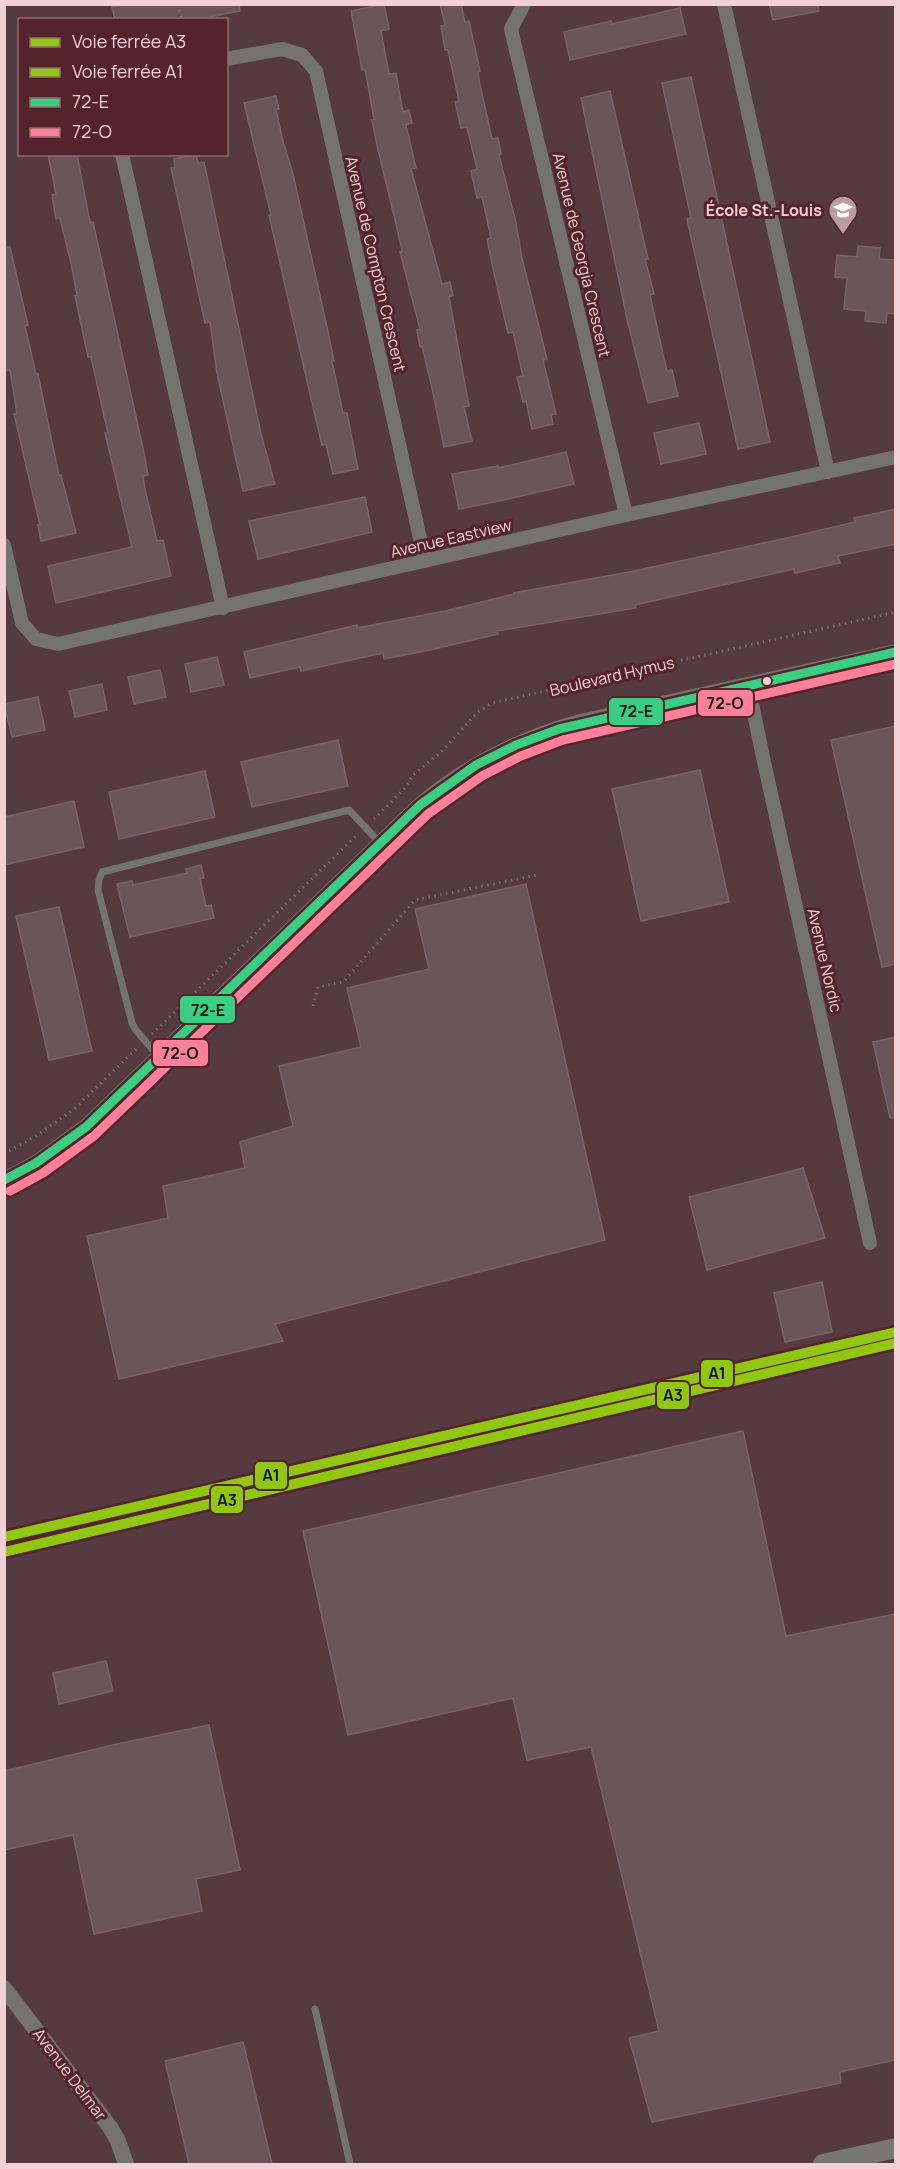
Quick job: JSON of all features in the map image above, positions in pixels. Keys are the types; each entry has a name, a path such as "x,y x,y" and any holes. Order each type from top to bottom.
{"main road":[{"path":"824,2164 896,2148"}],"street":[{"name":"Avenue de Georgia Crescent","path":"524,4 512,29 626,515"},
{"path":"724,4 828,472"},
{"name":"Avenue de Compton Crescent","path":"228,59 282,49 302,55 316,71 425,561"},
{"path":"122,156 223,608"},
{"name":"Avenue Eastview","path":"4,544 22,623 36,639 58,644 626,515 896,457"},
{"path":"4,1180 36,1163 75,1136 160,1058 420,805 446,785 489,758 520,742 575,724 896,652"},
{"name":"Avenue Nordic","path":"748,684 870,1243"},
{"name":"Avenue Delmar","path":"4,1988 110,2127 118,2140 126,2164"}],"lane":[{"path":"160,1058 132,1023 98,890 102,872 350,810 380,843"},
{"path":"315,2009 350,2164"}],"path":[{"name":"Boulevard Hymus","path":"374,819 404,789 413,775 442,751 478,712 492,703 896,612"},
{"path":"152,1034 359,833"},
{"path":"313,1006 318,987 343,982 415,900 537,874"},
{"path":"4,1154 36,1136 74,1109 137,1049"}],"building":[{"path":"124,4 239,4 240,11 210,18 115,18 112,7"},
{"path":"384,4 389,29 381,31 389,74 396,73 403,112 409,110 412,123 406,125 416,168 411,169 442,284 450,282 453,295 449,297 469,406 464,407 472,441 444,447 422,346 420,347 417,330 420,329 400,252 402,251 372,120 374,119 365,69 362,70 351,11"},
{"path":"440,4 461,4 465,22 469,21 492,139 498,138 501,154 499,155 547,359 543,360 556,414 551,415 553,424 532,429 526,401 523,402 517,377 523,376 513,332 508,333 494,273 487,239 491,238 482,197 477,198 471,171 477,169 467,127 461,128 455,102 459,101 448,50 445,50 441,26 445,25"},
{"path":"769,4 818,4 819,11 773,20"},
{"path":"680,8 686,34 570,60 564,32 611,21 612,24"},
{"path":"691,77 770,442 738,449 687,219 691,218 662,83"},
{"path":"610,91 648,259 645,259 654,294 650,295 663,354 667,371 672,370 678,396 648,403 627,319 581,98"},
{"path":"276,96 279,109 276,110 293,174 327,327 343,413 347,413 358,469 333,474 326,444 322,445 244,103"},
{"path":"48,156 77,156 90,223 93,222 144,453 148,475 143,476 145,489 157,541 163,540 171,576 56,603 48,566 132,547 105,433 108,433 91,357 88,357 75,296 77,295 71,263 60,218 56,219 52,195 56,194"},
{"path":"196,156 198,163 204,162 261,434 275,484 243,491 217,373 210,322 205,323 171,168 175,167 174,159"},
{"path":"858,246 880,248 879,259 896,260 896,314 887,313 886,323 865,321 866,311 844,309 847,278 835,277 837,255 857,257"},
{"path":"4,247 10,247 28,325 25,326 36,374 38,374 59,476 61,475 76,533 41,541 38,525 40,525 14,414 17,414 10,370 4,371"},
{"path":"699,423 706,454 661,464 654,433"},
{"path":"566,452 574,484 459,509 452,474 498,466 498,468"},
{"path":"365,497 372,532 258,559 249,521"},
{"path":"896,509 896,544 838,556 840,563 795,573 794,569 635,605 636,608 497,631 498,634 384,659 383,653 301,671 300,667 250,678 244,652 357,625 357,628 445,611 514,593 629,572 787,538 855,522 854,518"},
{"path":"217,657 224,685 191,692 185,664"},
{"path":"160,670 166,697 134,704 128,677"},
{"path":"102,684 107,710 75,717 69,691"},
{"path":"38,697 45,730 12,737 4,704"},
{"path":"896,726 896,964 882,967 831,740"},
{"path":"338,740 348,786 252,807 241,762"},
{"path":"700,770 729,902 641,921 612,789"},
{"path":"205,771 215,817 119,839 109,792"},
{"path":"74,801 84,847 4,865 4,817"},
{"path":"201,865 204,878 200,879 206,906 211,905 214,918 130,937 117,884 132,881 133,885 187,873 186,869"},
{"path":"526,884 605,1240 275,1324 283,1341 119,1379 87,1236 168,1218 163,1186 245,1168 240,1142 293,1126 279,1066 361,1047 347,988 429,969 415,909"},
{"path":"59,907 92,1051 49,1060 16,916"},
{"path":"896,1037 896,1117 890,1118 873,1042"},
{"path":"803,1168 825,1238 707,1270 689,1197"},
{"path":"822,1282 832,1332 785,1342 774,1293"},
{"path":"743,1431 786,1636 896,1614 896,2060 840,2072 841,2083 652,2122 629,2038 659,2031 591,1747 527,1760 513,1698 348,1735 303,1531"},
{"path":"106,1661 113,1691 59,1704 53,1673"},
{"path":"209,1725 240,1870 196,1879 202,1911 94,1934 73,1835 4,1850 4,1771"},
{"path":"243,2042 272,2164 189,2164 165,2061"}],"rail line":[{"name":"A1","path":"4,1537 896,1332"},
{"name":"A3","path":"4,1552 896,1343"}],"transit line":[{"name":"72-E","path":"4,1180 36,1163 86,1127 420,805 476,765 516,745 559,729 896,652"},
{"name":"72-O","path":"10,1191 43,1173 94,1136 428,814 482,776 521,756 563,740 896,664"}],"place":[{"name":"École St.-Louis","path":"843,236"}]}
